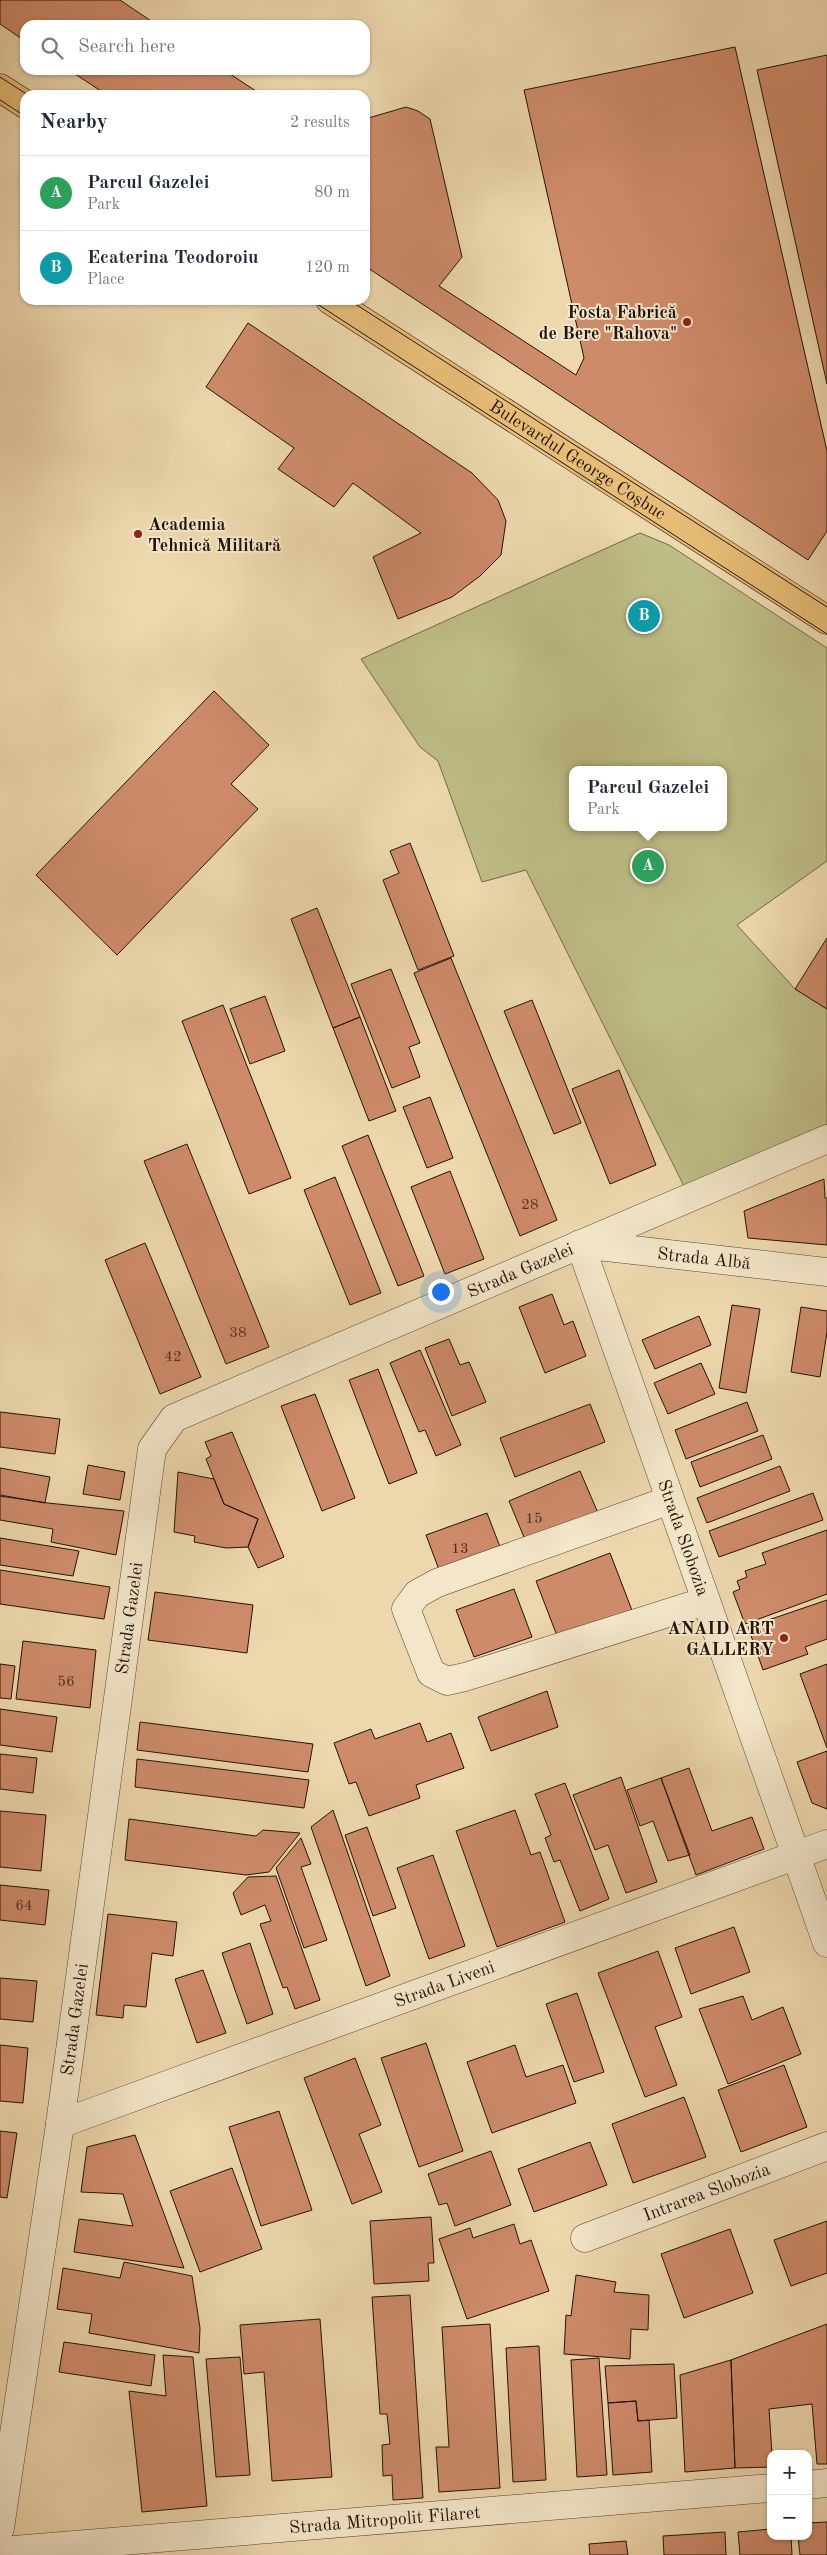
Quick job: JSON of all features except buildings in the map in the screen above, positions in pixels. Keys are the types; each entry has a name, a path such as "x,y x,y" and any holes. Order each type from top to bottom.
{"main road":[{"path":"0,88 20,101"},
{"name":"Bulevardul George Coșbuc","path":"338,305 827,620"}],"street":[{"name":"Strada Gazelei","path":"0,2528 60,2124 152,1449 174,1418 827,1139"},
{"name":"Strada Albă","path":"580,1244 827,1272"},
{"name":"Strada Slobozia","path":"580,1244 827,1943"},
{"path":"670,1500 436,1583 417,1594 406,1609 430,1672 447,1681 706,1601"},
{"name":"Strada Liveni","path":"60,2124 827,1844"},
{"name":"Intrarea Slobozia","path":"585,2238 827,2146"},
{"path":"812,2485 827,2483"},
{"name":"Strada Mitropolit Filaret","path":"0,2551 767,2488"}],"shaded area":[{"path":"640,533 669,545 827,648 827,861 737,925 795,989 827,1009 827,1139 690,1198 526,870 482,882 438,761 420,747 361,659"}],"tram line":[{"path":"0,77 20,90"},
{"path":"0,100 20,113"},
{"path":"319,305 827,634"},
{"path":"357,305 827,607"}],"place":[{"name":"Fosta Fabrică de Bere \"Rahova\"","path":"687,322"},
{"name":"Academia Tehnică Militară","path":"138,534"},
{"name":"Ecaterina Teodoroiu","path":"644,616"},
{"name":"Parcul Gazelei","path":"648,866"},
{"name":"ANAID ART GALLERY","path":"784,1638"}]}
